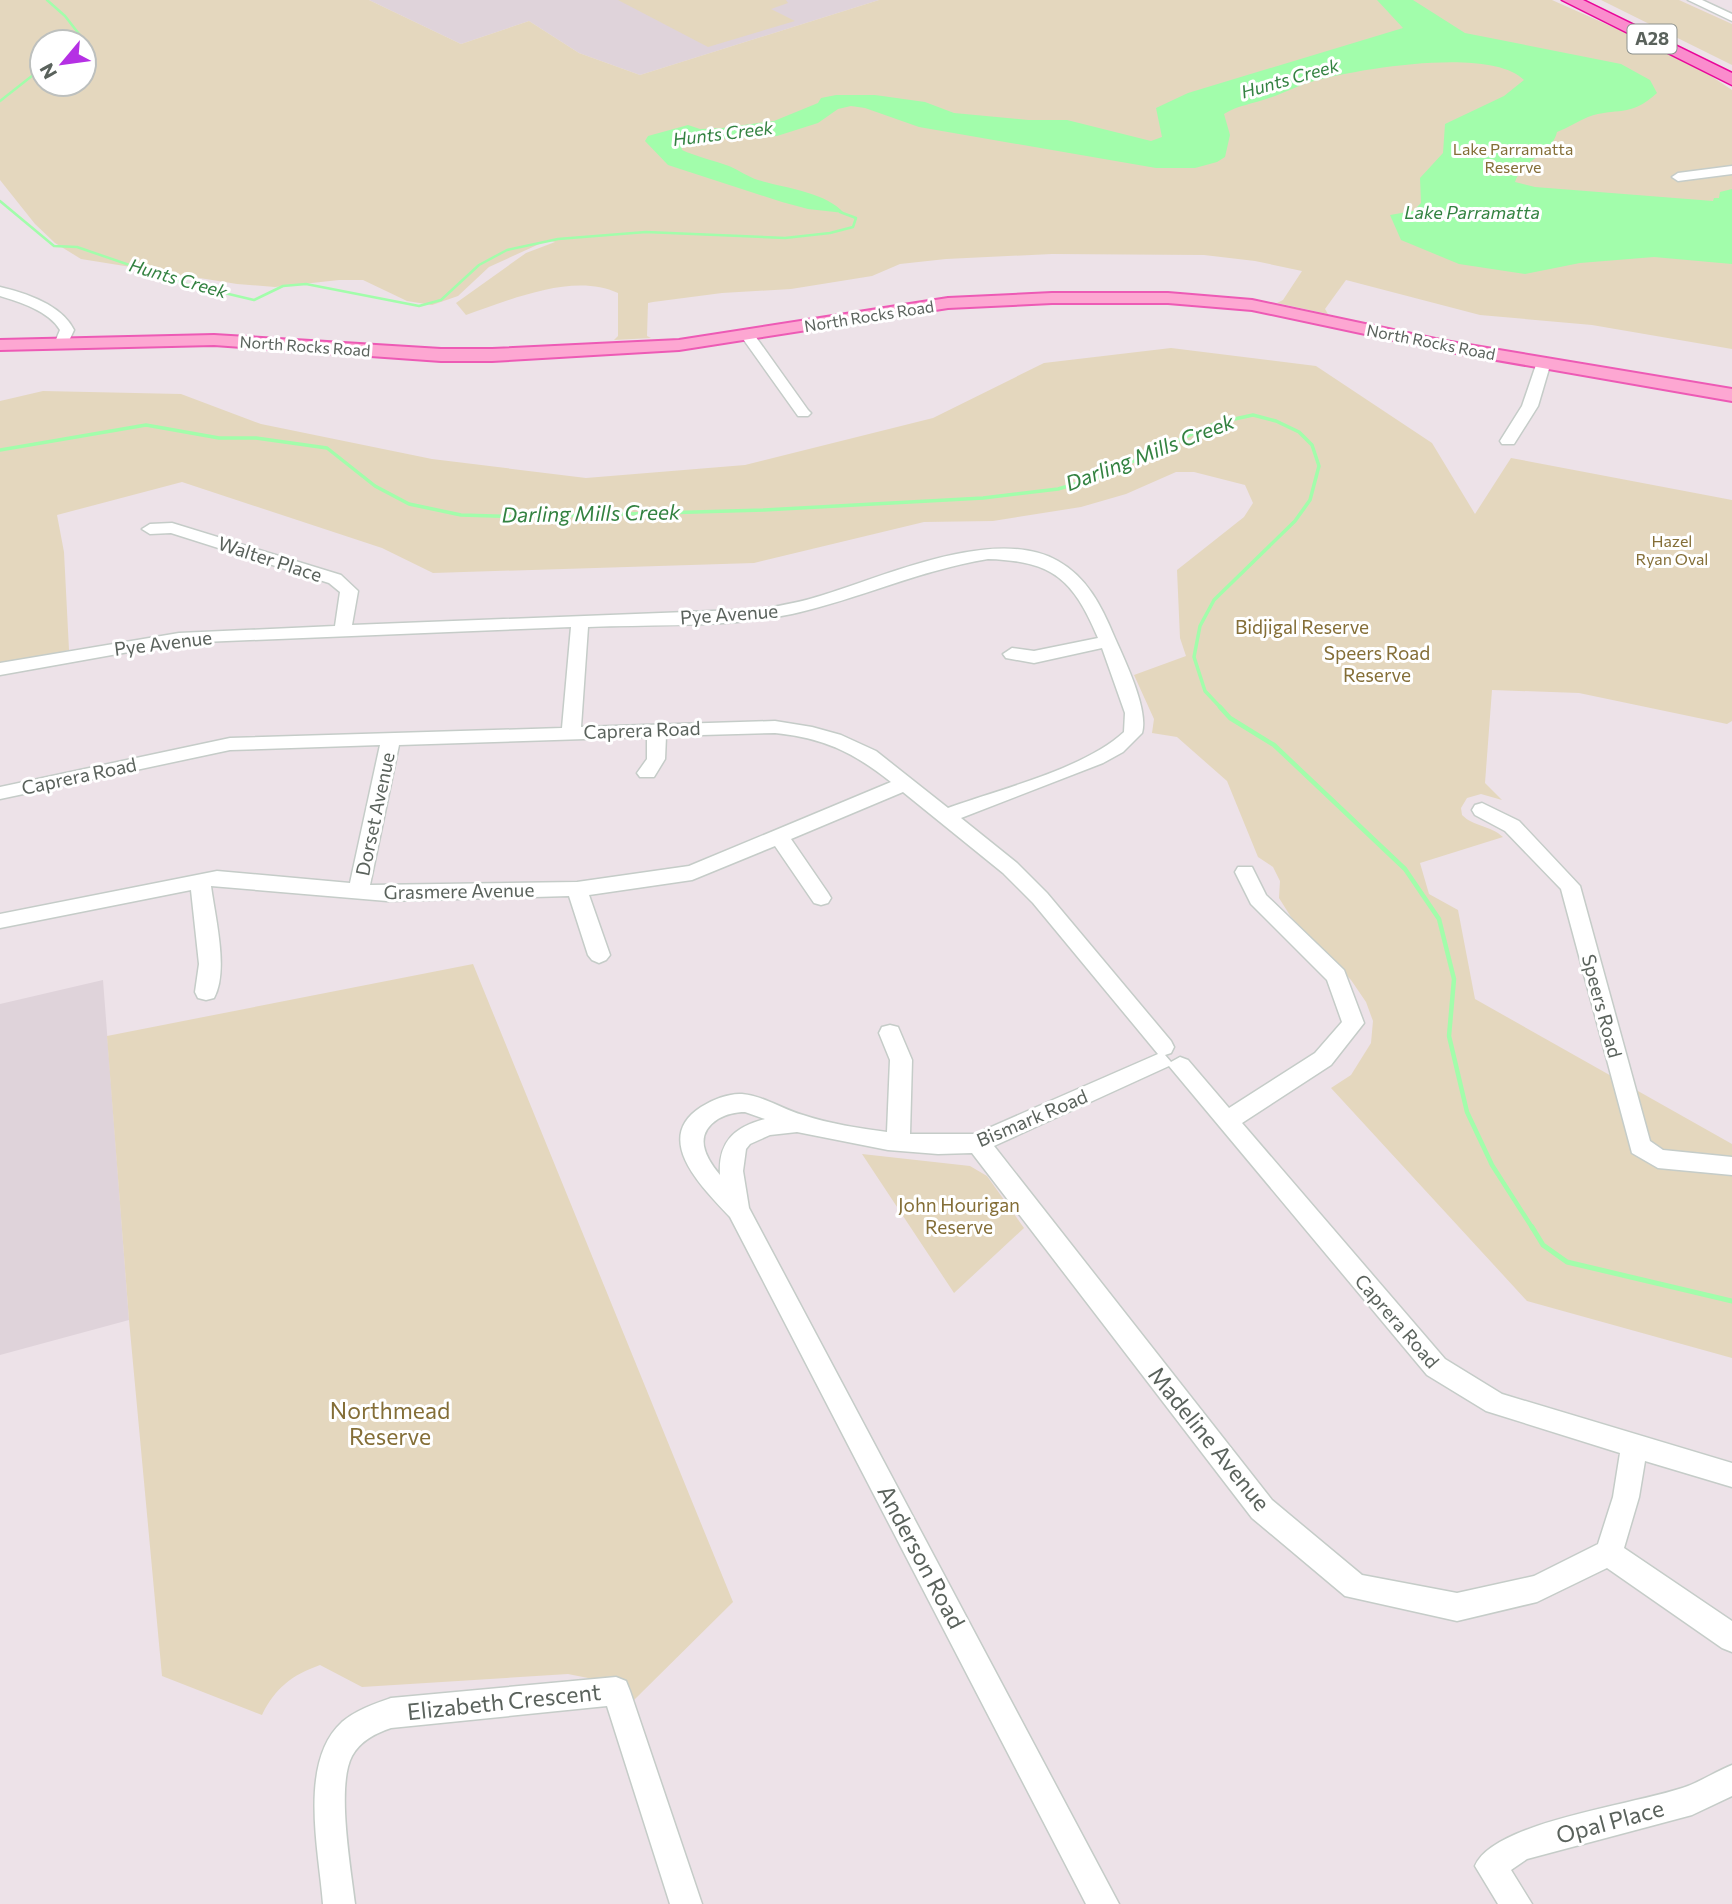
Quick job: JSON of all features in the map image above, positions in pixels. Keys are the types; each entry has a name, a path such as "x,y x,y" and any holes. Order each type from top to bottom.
{"highway":[{"name":"A28","path":"1570,0 1732,80"},
{"name":"A28","path":"1587,0 1732,71"}],"main road":[{"name":"North Rocks Road","path":"0,345 234,341 469,355 679,345 948,303 1043,298 1168,298 1252,305 1434,344 1732,395"}],"street":[{"path":"1693,0 1732,18"},
{"path":"1678,177 1732,170"},
{"path":"0,291 27,300 66,324 62,342"},
{"path":"748,336 803,414"},
{"path":"1508,441 1530,406 1544,362"},
{"name":"Walter Place","path":"150,529 172,528 335,579 349,591 343,629"},
{"name":"Pye Avenue","path":"0,669 179,638 343,629 763,614 821,602 939,564 1005,554 1041,560 1067,574 1077,584 1096,615 1134,713 1136,727 1131,737 1104,756 947,816"},
{"path":"571,733 580,621"},
{"path":"1012,654 1034,657 1106,642"},
{"name":"Caprera Road","path":"0,793 230,744 775,727 803,729 848,743 869,755 947,816 1010,868 1040,898 1142,1018 1167,1058 1229,1120 1436,1367 1495,1403 1732,1475"},
{"path":"647,773 656,759 657,730"},
{"name":"Dorset Avenue","path":"359,890 391,737"},
{"name":"Grasmere Avenue","path":"0,921 216,877 387,894 577,888 692,873 905,784"},
{"name":"Speers Road","path":"1482,810 1512,826 1570,886 1640,1146 1653,1157 1664,1161 1732,1166"},
{"path":"779,837 821,898"},
{"path":"1229,1120 1323,1059 1353,1023 1336,976 1258,899 1245,872"},
{"path":"200,881 210,964 206,992"},
{"path":"577,888 598,955"},
{"path":"890,1033 901,1060 898,1142"},
{"name":"Bismark Road","path":"898,1142 955,1147 978,1143 1167,1058"},
{"name":"Anderson Road","path":"898,1142 799,1123 751,1104 738,1103 711,1112 692,1129 692,1147 701,1167 737,1210 1103,1904"},
{"name":"Anderson Road","path":"737,1210 730,1169 734,1145 744,1135 758,1128 799,1123"},
{"name":"Madeline Avenue","path":"978,1143 1262,1509 1355,1587 1457,1607 1537,1588 1609,1553"},
{"path":"1634,1445 1626,1497 1609,1553 1732,1638"},
{"name":"Elizabeth Crescent","path":"339,1904 328,1790 335,1755 355,1728 372,1718 391,1713 616,1690 685,1904"},
{"name":"Opal Place","path":"1516,1904 1490,1866 1520,1846 1692,1800 1732,1780"}],"shaded area":[{"path":"369,0 879,0 640,75 579,53 529,21 461,44"},
{"path":"103,980 129,1320 0,1355 0,1004"}],"green space":[{"name":"Lake Parramatta Reserve","path":"0,0 369,0 461,44 529,21 579,53 640,75 879,0 1552,0 1662,49 1732,90 1732,349 1592,325 1480,315 1346,280 1325,309 1328,314 1277,303 1283,300 1302,271 1255,261 1204,255 1052,254 900,264 872,276 791,289 722,293 648,303 647,336 651,338 614,340 618,336 618,293 600,287 581,285 542,290 466,315 456,303 526,253 555,242 548,240 489,267 458,296 432,305 407,301 363,280 275,287 237,284 81,259 55,243 35,224 0,180"},
{"path":"618,0 786,0 788,3 771,9 795,21 708,47"},
{"path":"1601,0 1679,0 1732,24 1732,65"},
{"path":"1171,348 1316,366 1432,443 1475,514 1511,458 1732,500 1732,721 1727,724 1579,693 1492,690 1485,783 1502,800 1481,794 1467,798 1461,808 1462,815 1467,819 1503,837 1420,863 1429,894 1458,910 1475,999 1732,1144 1732,1358 1527,1301 1331,1088 1351,1075 1371,1043 1373,1021 1366,1002 1351,980 1291,917 1279,898 1280,881 1273,867 1258,857 1227,781 1177,737 1152,733 1154,719 1134,675 1186,656 1180,638 1177,570 1244,517 1253,503 1245,485 1194,472 1176,472 1126,494 1081,507 993,521 924,522 754,563 433,573 382,548 182,482 57,515 64,552 69,650 0,667 0,401 43,391 181,394 261,424 432,459 586,478 745,465 933,418 1044,363"},
{"name":"Northmead Reserve","path":"473,964 733,1602 634,1700 608,1682 568,1674 362,1687 320,1665 285,1684 262,1715 162,1676 129,1320 107,1036"},
{"name":"John Hourigan Reserve","path":"862,1154 970,1166 987,1176 1024,1228 954,1293"}],"water":[{"name":"Lake Parramatta","path":"1377,0 1413,0 1465,33 1621,64 1650,80 1657,93 1647,101 1631,109 1588,117 1557,132 1549,146 1524,168 1515,182 1535,187 1713,201 1714,198 1719,198 1720,192 1732,189 1732,264 1654,257 1580,263 1525,274 1459,264 1401,240 1390,215 1413,211 1421,203 1420,178 1443,153 1445,124 1504,96 1524,80 1507,70 1483,64 1423,63 1360,71 1308,83 1240,107 1224,114 1230,135 1225,157 1195,168 1156,168 919,127 865,108 851,106 838,109 818,123 777,136 691,138 680,142 682,150 693,155 729,166 758,180 816,195 844,213 808,209 782,202 668,165 645,141 648,136 688,125 700,129 722,128 774,121 818,103 821,98 836,95 875,95 925,102 954,113 1028,120 1067,120 1151,141 1162,137 1156,108 1188,93 1403,28"}],"waterway":[{"name":"Hunts Creek","path":"47,0 74,28"},
{"name":"Hunts Creek","path":"0,101 28,79"},
{"name":"Hunts Creek","path":"0,201 54,246 77,247 182,283 254,300 283,286 306,284 419,306 441,300 479,265 507,250 558,239 646,232 785,238 830,233 853,227 856,218 840,212"},
{"name":"Darling Mills Creek","path":"0,450 146,425 219,438 256,438 327,448 375,486 409,504 461,515 523,517 764,510 983,498 1058,489 1099,477 1216,423 1253,415 1276,421 1299,432 1312,445 1319,466 1310,500 1295,521 1214,600 1200,626 1194,657 1205,691 1222,709"},
{"name":"Darling Mills Creek","path":"1220,707 1230,718 1274,745 1405,869 1439,919 1454,979 1449,1036 1467,1112 1492,1165 1533,1229"},
{"name":"Darling Mills Creek","path":"1532,1227 1543,1245 1567,1262 1732,1301"}],"park label":[{"name":"Hazel Ryan Oval","path":"1672,550"},
{"name":"Bidjigal Reserve","path":"1302,627"},
{"name":"Speers Road Reserve","path":"1377,664"}]}
